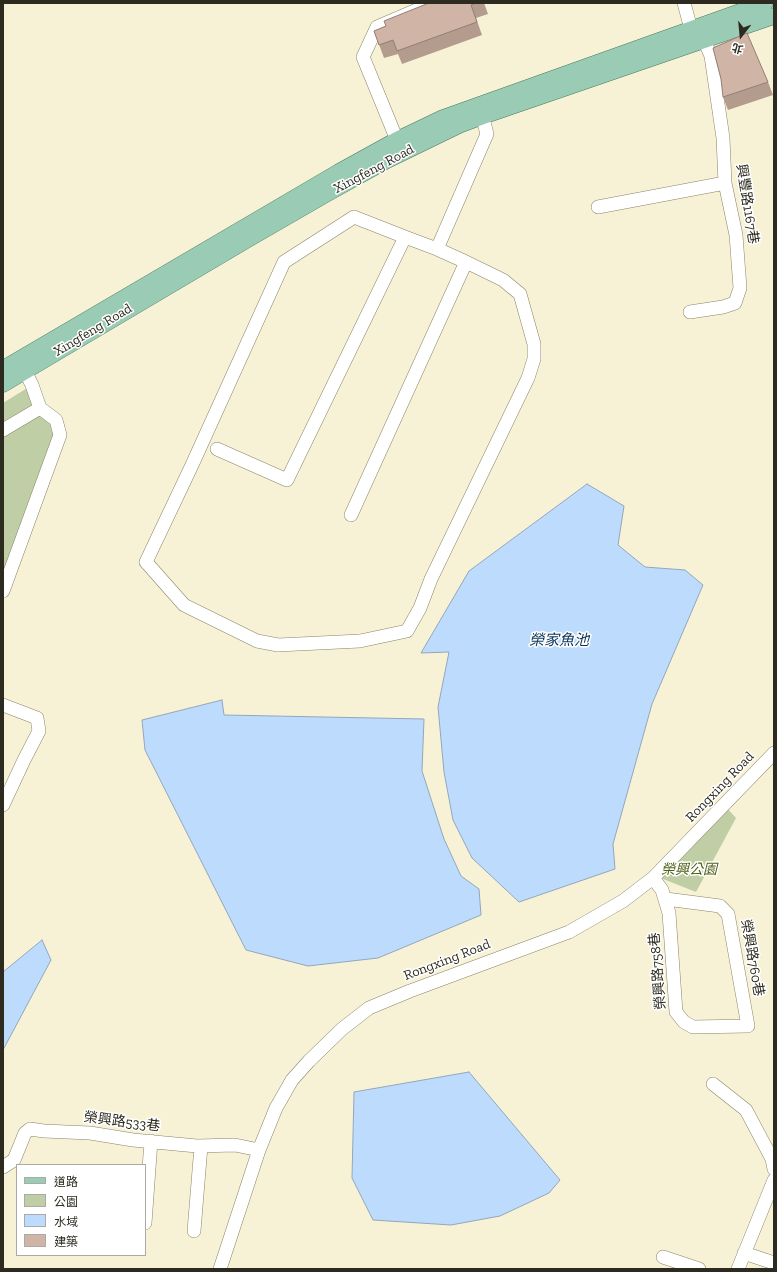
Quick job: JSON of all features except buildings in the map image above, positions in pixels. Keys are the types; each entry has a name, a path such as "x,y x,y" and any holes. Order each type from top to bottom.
{"main road":[{"name":"Xingfeng Road","path":"3,369 22,365 387,160 459,125 481,110 691,29 765,3"},
{"name":"Xingfeng Road","path":"3,384 22,365 339,172 396,140 443,118 481,110 704,40 774,16"}],"street":[{"path":"396,140 363,58 377,27 433,3"},
{"path":"684,3 691,29"},
{"name":"興豐路1167巷","path":"690,312 723,308 735,303 740,288 736,235 725,183 723,138 711,56 704,40"},
{"path":"711,56 724,50"},
{"path":"437,249 487,134 481,110"},
{"path":"598,207 725,183"},
{"path":"354,217 437,249 503,280 520,294 534,344 534,359 528,378 431,579 420,608 407,631 360,642 278,645 257,641 184,605 146,562 192,465 284,262 354,217"},
{"path":"217,449 288,480 406,236"},
{"path":"350,515 466,262"},
{"path":"3,590 60,435 56,420 40,408 22,365"},
{"path":"3,430 40,408"},
{"path":"3,705 37,718 39,732 3,805"},
{"name":"Rongxing Road","path":"220,1269 259,1150 276,1108 292,1080 342,1029 369,1008 417,988 569,932 623,901 653,878 774,753"},
{"name":"榮興路758巷","path":"653,878 662,890 669,912 676,1012 684,1022 694,1027 748,1026"},
{"name":"榮興路760巷","path":"666,899 720,906 728,914 748,1026"},
{"path":"713,1084 746,1110 772,1159 774,1169"},
{"name":"榮興路533巷","path":"3,1167 14,1160 25,1133 30,1129 90,1133 151,1142 201,1146 235,1146 259,1150"},
{"path":"146,1210 151,1142"},
{"path":"194,1231 201,1146"},
{"path":"738,1269 774,1180"},
{"path":"744,1253 774,1263"},
{"path":"663,1257 699,1269"}],"green space":[{"path":"32,385 60,435 3,589 3,403"},
{"name":"榮興公園","path":"727,808 736,818 696,892 658,877"}],"water":[{"name":"榮家魚池","path":"587,484 624,506 618,545 645,567 685,570 703,585 652,704 613,844 615,869 519,902 472,858 453,820 444,772 438,707 449,652 421,653 469,571"},
{"path":"222,700 224,715 424,719 422,771 444,839 461,876 479,889 481,915 378,958 308,966 246,950 145,750 142,720"},
{"path":"42,940 51,960 3,1050 3,972"},
{"path":"469,1072 560,1180 549,1193 500,1216 451,1225 373,1220 352,1178 354,1092"}]}
